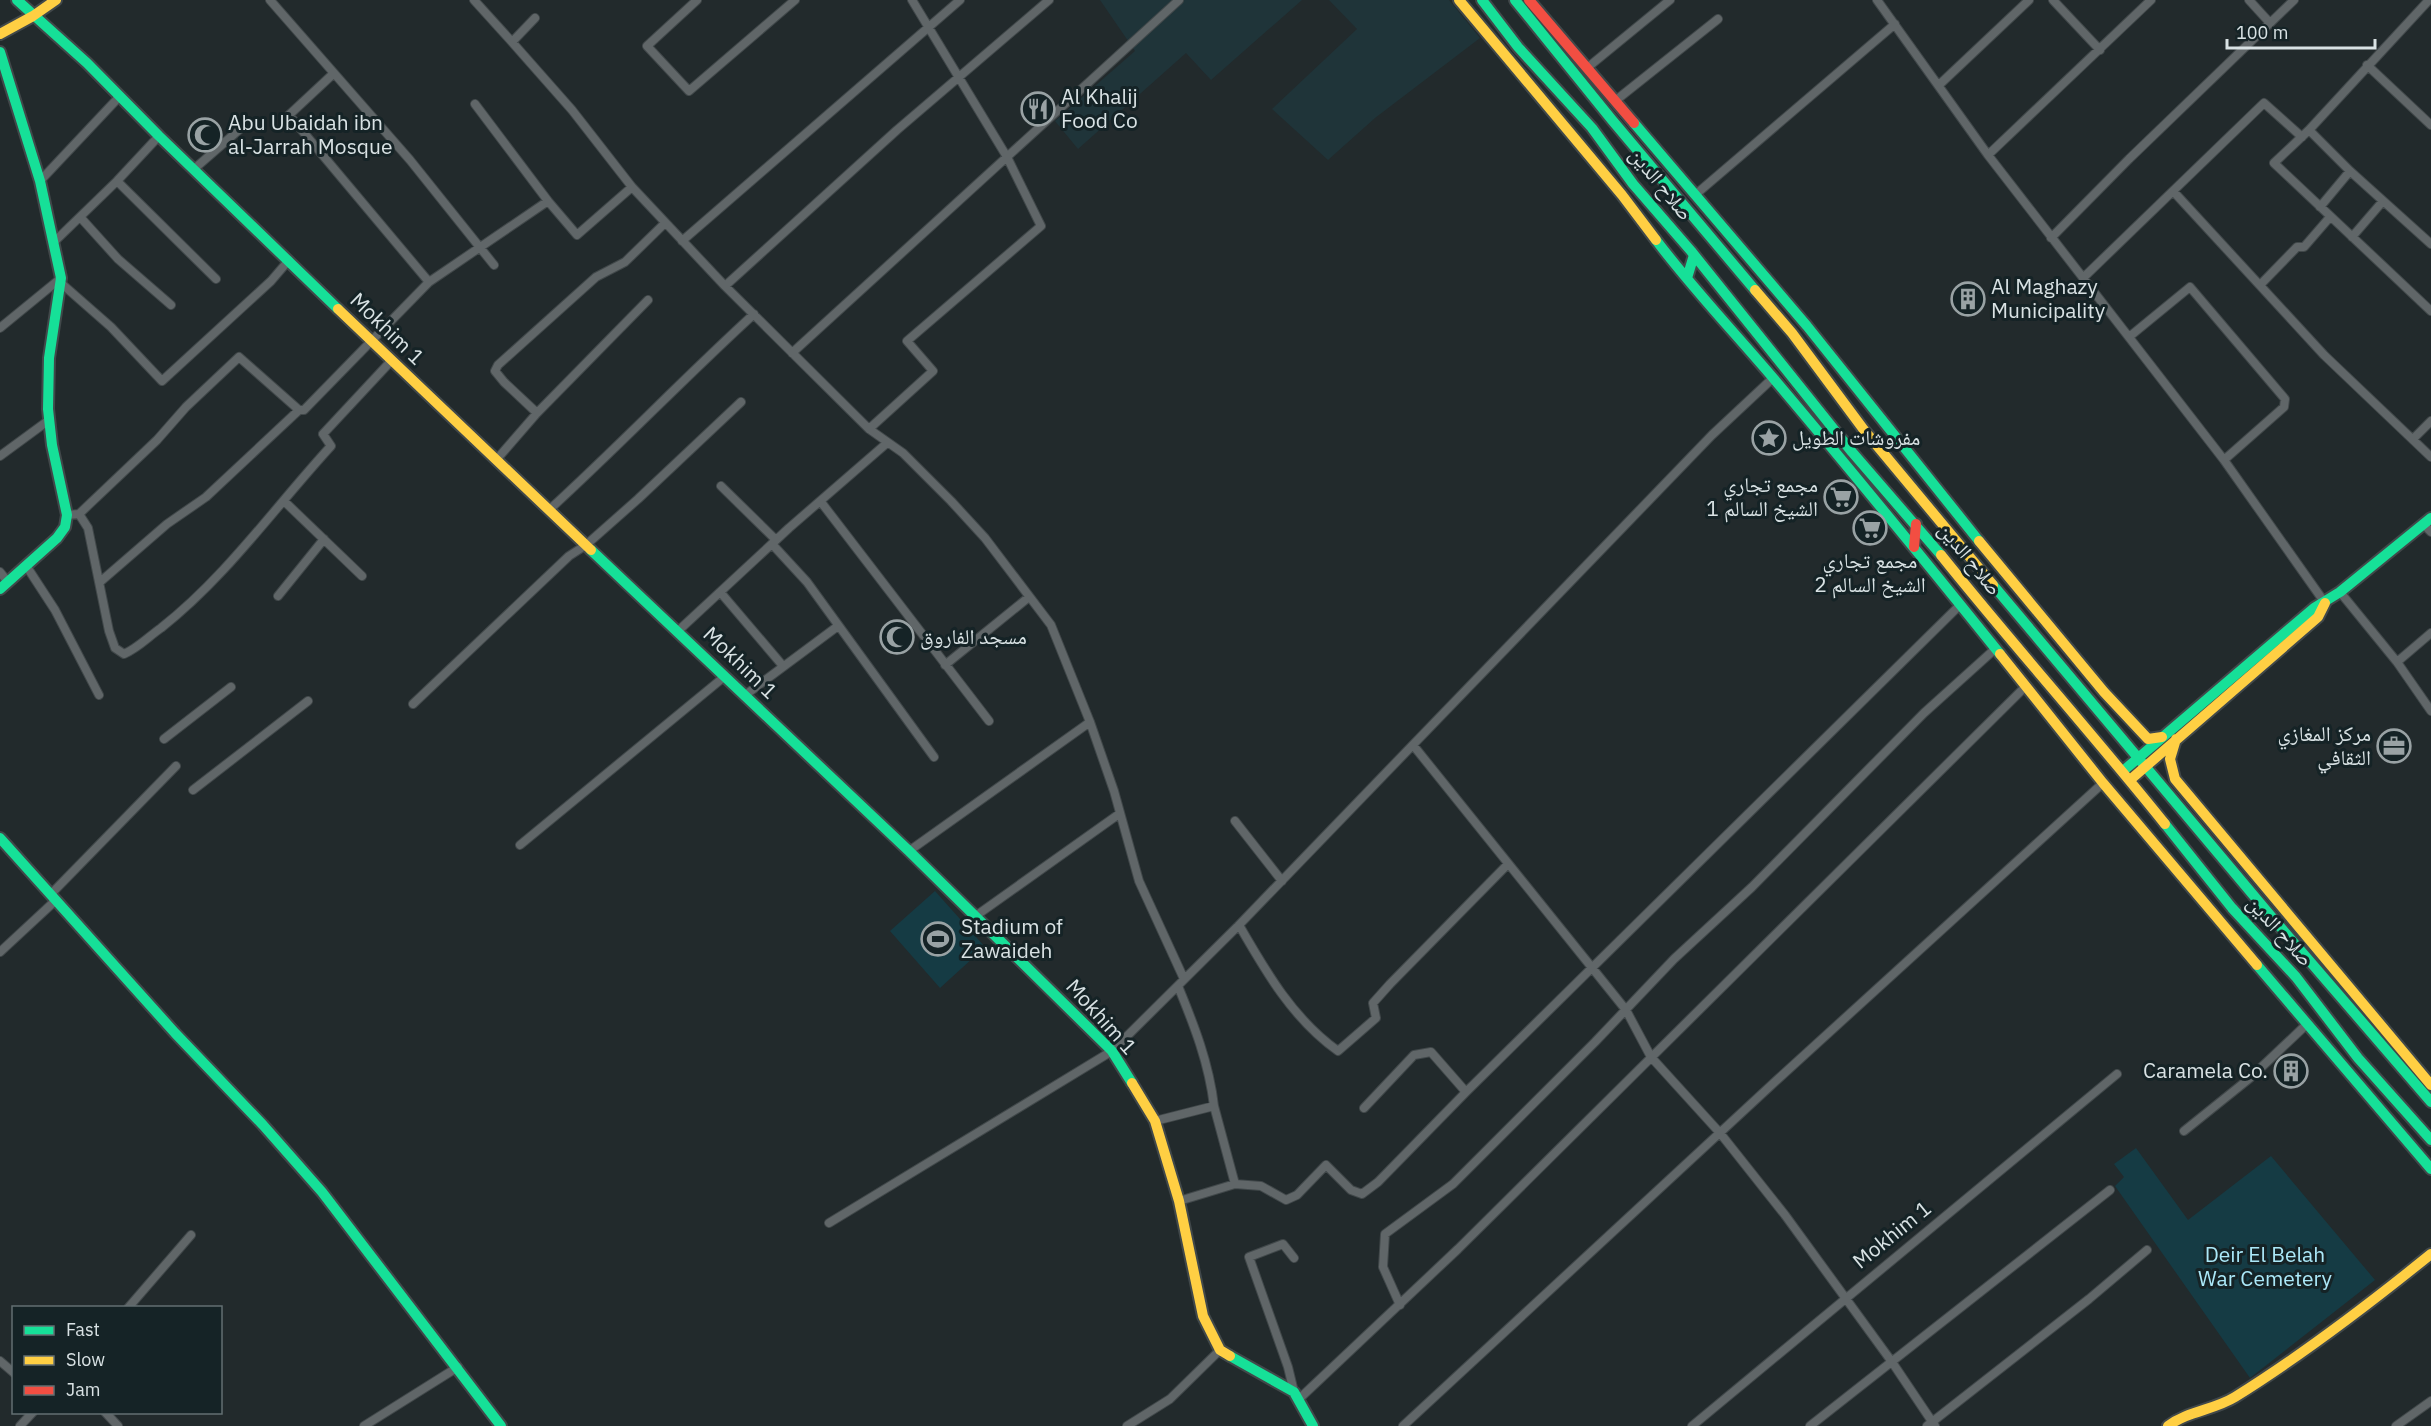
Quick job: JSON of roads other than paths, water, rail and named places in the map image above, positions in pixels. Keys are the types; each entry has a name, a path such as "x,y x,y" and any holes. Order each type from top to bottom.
{"main road":[{"name":"Mokhim 1","path":"17,0 87,63 223,199 643,601 678,631 948,890 977,915 1112,1051 1155,1121 1179,1201 1203,1316 1220,1350"},
{"path":"0,34 56,0"},
{"path":"1459,0 1622,195 1687,278 1914,547 2103,783 2431,1169"},
{"name":"صلاح الدين","path":"1482,0 1518,46 1592,128 1633,184 1694,255 1852,452 1916,524 2003,633 2126,775 2232,908 2296,977 2358,1058 2431,1140"},
{"name":"صلاح الدين","path":"1515,0 1612,120 1792,333 1864,429 2308,960 2431,1102"},
{"path":"1529,0 1807,326 2020,593 2104,692 2148,740 2162,737"},
{"path":"0,52 40,181 61,281 49,358 49,420 67,515 65,527 57,538 4,586"},
{"path":"1592,128 1612,120"},
{"path":"1687,278 1694,255"},
{"path":"1914,547 1916,524"},
{"path":"2142,762 2162,737 2314,608 2340,592 2428,524"},
{"path":"2126,775 2176,739 2318,617 2325,603"},
{"path":"2176,739 2169,758 2175,779 2431,1085"},
{"path":"0,838 52,898 125,975 175,1033 263,1125 322,1192 501,1426"},
{"path":"2308,960 2319,952"},
{"path":"2168,1426 2179,1418 2226,1402 2247,1389 2357,1314 2431,1254"},
{"path":"1220,1350 1297,1396 1312,1426"}],"street":[{"path":"270,0 410,160 494,265"},
{"path":"474,0 572,110 632,187 682,241 869,429 903,453 986,538 1051,625 1114,790 1139,881 1181,983 1201,1043 1211,1080 1214,1106 1235,1184"},
{"path":"697,0 647,46 689,91 795,0"},
{"path":"869,429 933,371 907,341 1041,226 1007,157 912,0"},
{"path":"682,241 960,0"},
{"path":"725,286 800,216 1049,0"},
{"path":"792,353 1179,0"},
{"path":"1587,68 1670,0"},
{"path":"1877,0 2051,238 2224,460 2325,603"},
{"path":"1939,85 2029,0"},
{"path":"2054,0 2100,50"},
{"path":"1988,154 2151,0"},
{"path":"2249,0 2270,23"},
{"path":"2051,238 2129,159 2294,0"},
{"path":"2429,0 2309,130 2274,163 2431,311"},
{"path":"512,42 535,18"},
{"path":"1615,101 1718,19"},
{"path":"1695,195 1895,24"},
{"path":"2367,65 2431,125"},
{"path":"333,74 289,115 429,282"},
{"path":"40,181 120,96"},
{"path":"2084,278 2264,103 2302,137"},
{"path":"476,104 548,201 577,235 632,187"},
{"path":"194,169 240,129"},
{"path":"2309,130 2350,171 2431,244"},
{"path":"54,242 117,182 159,136"},
{"path":"2320,207 2350,171"},
{"path":"117,182 216,279"},
{"path":"2173,191 2324,355 2431,457"},
{"path":"100,582 167,524 206,497 299,410 304,410 429,282 548,201"},
{"path":"2352,237 2383,201"},
{"path":"2261,284 2297,247 2304,247 2330,217"},
{"path":"81,218 118,259 171,305"},
{"path":"537,413 495,371 498,365 596,277 625,262 665,223"},
{"path":"0,328 61,281 111,327 162,381 262,289 289,260"},
{"path":"2129,337 2190,287 2285,399 2284,407 2224,460"},
{"path":"497,459 537,413 648,300"},
{"path":"549,510 603,461 701,363 754,314"},
{"path":"67,515 79,514 157,440 186,407 239,357 299,410"},
{"path":"79,514 88,528 109,632 115,648 124,654 135,650 192,603 284,501 331,446 323,434 392,360"},
{"path":"829,1223 1112,1051 1239,925 1712,435 1773,378"},
{"path":"413,704 569,556 586,545 741,402"},
{"path":"0,456 49,420"},
{"path":"2413,439 2431,421"},
{"path":"678,631 774,542 887,443"},
{"path":"721,486 774,542 807,582 934,757"},
{"path":"284,501 362,576"},
{"path":"821,502 989,721"},
{"path":"278,596 324,539"},
{"path":"27,567 55,610 99,695"},
{"path":"0,572 4,586"},
{"path":"2340,592 2397,662 2431,711"},
{"path":"721,593 783,666"},
{"path":"945,665 1029,597"},
{"path":"1179,1201 1235,1184 1261,1186 1286,1200 1297,1195 1326,1165 1351,1190 1362,1194 1378,1182 1466,1092 1960,605"},
{"path":"744,696 838,626"},
{"path":"2397,662 2431,633"},
{"path":"1400,1305 1383,1267 1384,1234 1453,1184 1674,959 1752,887 1924,713 1995,649"},
{"path":"520,845 724,677"},
{"path":"1294,1258 1283,1244 1249,1257 1297,1396 1400,1305 2026,686"},
{"path":"165,739 231,687"},
{"path":"193,790 308,701"},
{"path":"909,851 1089,722"},
{"path":"1413,745 1626,1010 1651,1057 1720,1133 1892,1362 1931,1425 2147,1250"},
{"path":"0,952 176,766"},
{"path":"1403,1426 2103,783"},
{"path":"977,915 1119,814"},
{"path":"1234,821 1282,880"},
{"path":"1239,925 1275,987 1319,1037 1338,1051 1376,1018 1373,1003 1390,984 1508,864"},
{"path":"2184,1131 2250,1078 2307,1024"},
{"path":"1364,1108 1414,1055 1431,1052 1466,1092"},
{"name":"Mokhim 1","path":"1692,1426 2117,1074"},
{"path":"1155,1121 1214,1106"},
{"path":"1810,1426 2110,1190"},
{"path":"130,1306 191,1235"},
{"path":"1127,1426 1170,1399 1220,1350"},
{"path":"0,1361 12,1371"},
{"path":"364,1426 458,1367"},
{"path":"2396,1426 2431,1401"},
{"path":"20,1426 32,1414"},
{"path":"106,1414 118,1426"}],"place":[{"name":"Al Khalij Food Co","path":"1038,109"},
{"name":"Abu Ubaidah ibn al-Jarrah Mosque","path":"205,135"},
{"name":"Al Maghazy Municipality","path":"1968,299"},
{"name":"مفروشات الطويل","path":"1769,438"},
{"name":"مجمع تجاري الشيخ السالم 1","path":"1841,497"},
{"name":"مجمع تجاري الشيخ السالم 2","path":"1870,528"},
{"name":"مسجد الفاروق","path":"897,637"},
{"name":"مركز المغازي الثقافي","path":"2394,746"},
{"name":"Stadium of Zawaideh","path":"938,939"},
{"name":"Caramela Co.","path":"2291,1071"}],"park label":[{"name":"Deir El Belah War Cemetery","path":"2265,1267"}]}
